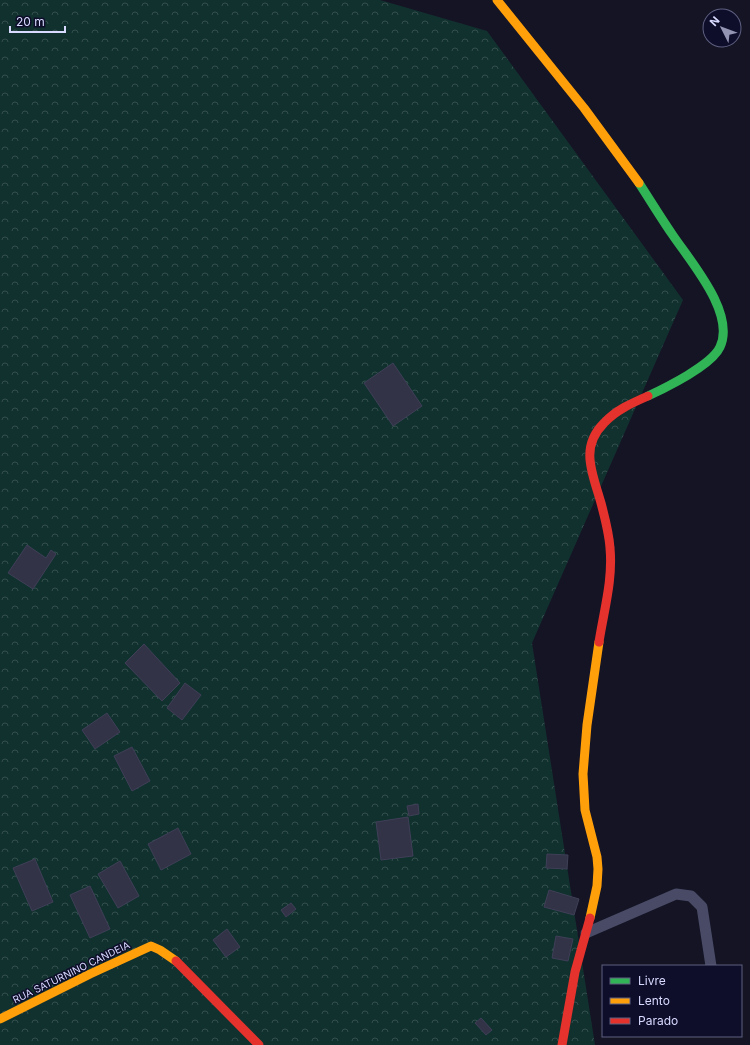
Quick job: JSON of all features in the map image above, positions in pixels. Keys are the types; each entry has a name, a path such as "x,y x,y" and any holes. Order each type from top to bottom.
{"street":[{"path":"497,0 591,117 635,177 674,238 716,298 722,322 722,341 720,348 706,363 655,392 637,400 605,420 597,430 589,453 591,469 610,538 611,571 608,598 595,672 584,758 584,807 598,859 598,874 592,911 570,992 562,1045"},
{"name":"RUA SATURNINO CANDEIA","path":"0,1019 90,974 151,946 160,949 178,962 228,1015 259,1045"}],"lane":[{"path":"585,933 676,894 691,896 702,907 711,965"}],"green space":[{"path":"0,0 380,0 487,31 683,300 532,643 595,1045 0,1045"}],"building":[{"path":"393,363 422,406 393,426 364,383"},
{"path":"27,545 46,558 51,550 56,554 33,589 8,573"},
{"path":"144,644 180,683 162,701 125,663"},
{"path":"185,683 201,695 182,720 167,708"},
{"path":"107,713 120,732 95,749 82,730"},
{"path":"132,747 150,781 132,791 114,756"},
{"path":"418,804 419,814 409,816 407,806"},
{"path":"408,817 413,856 381,860 376,822"},
{"path":"178,828 191,854 161,870 148,844"},
{"path":"547,854 568,855 567,869 546,868"},
{"path":"35,859 53,902 32,911 13,868"},
{"path":"120,861 139,896 118,908 98,874"},
{"path":"90,886 110,929 90,938 70,895"},
{"path":"549,890 579,899 574,915 544,907"},
{"path":"291,903 296,909 286,917 281,910"},
{"path":"227,929 240,947 226,957 213,940"},
{"path":"556,936 573,939 568,961 552,958"},
{"path":"481,1018 492,1030 486,1035 475,1023"}],"traffic: fast":[{"path":"639,183 709,288 717,303 722,319 723,333 720,347 708,361 665,388 648,396"}],"traffic: slow":[{"path":"497,0 584,108 639,183"},
{"path":"590,918 597,886 598,869 597,857 585,810 583,774 587,725 599,642"},
{"path":"0,1019 90,974 151,946 160,950 176,961"}],"traffic: jam":[{"path":"599,642 608,595 611,560 607,526 592,472 590,452 596,432 604,423 614,414 630,404 648,396"},
{"path":"562,1045 575,972 590,918"},
{"path":"176,961 259,1045"}]}
